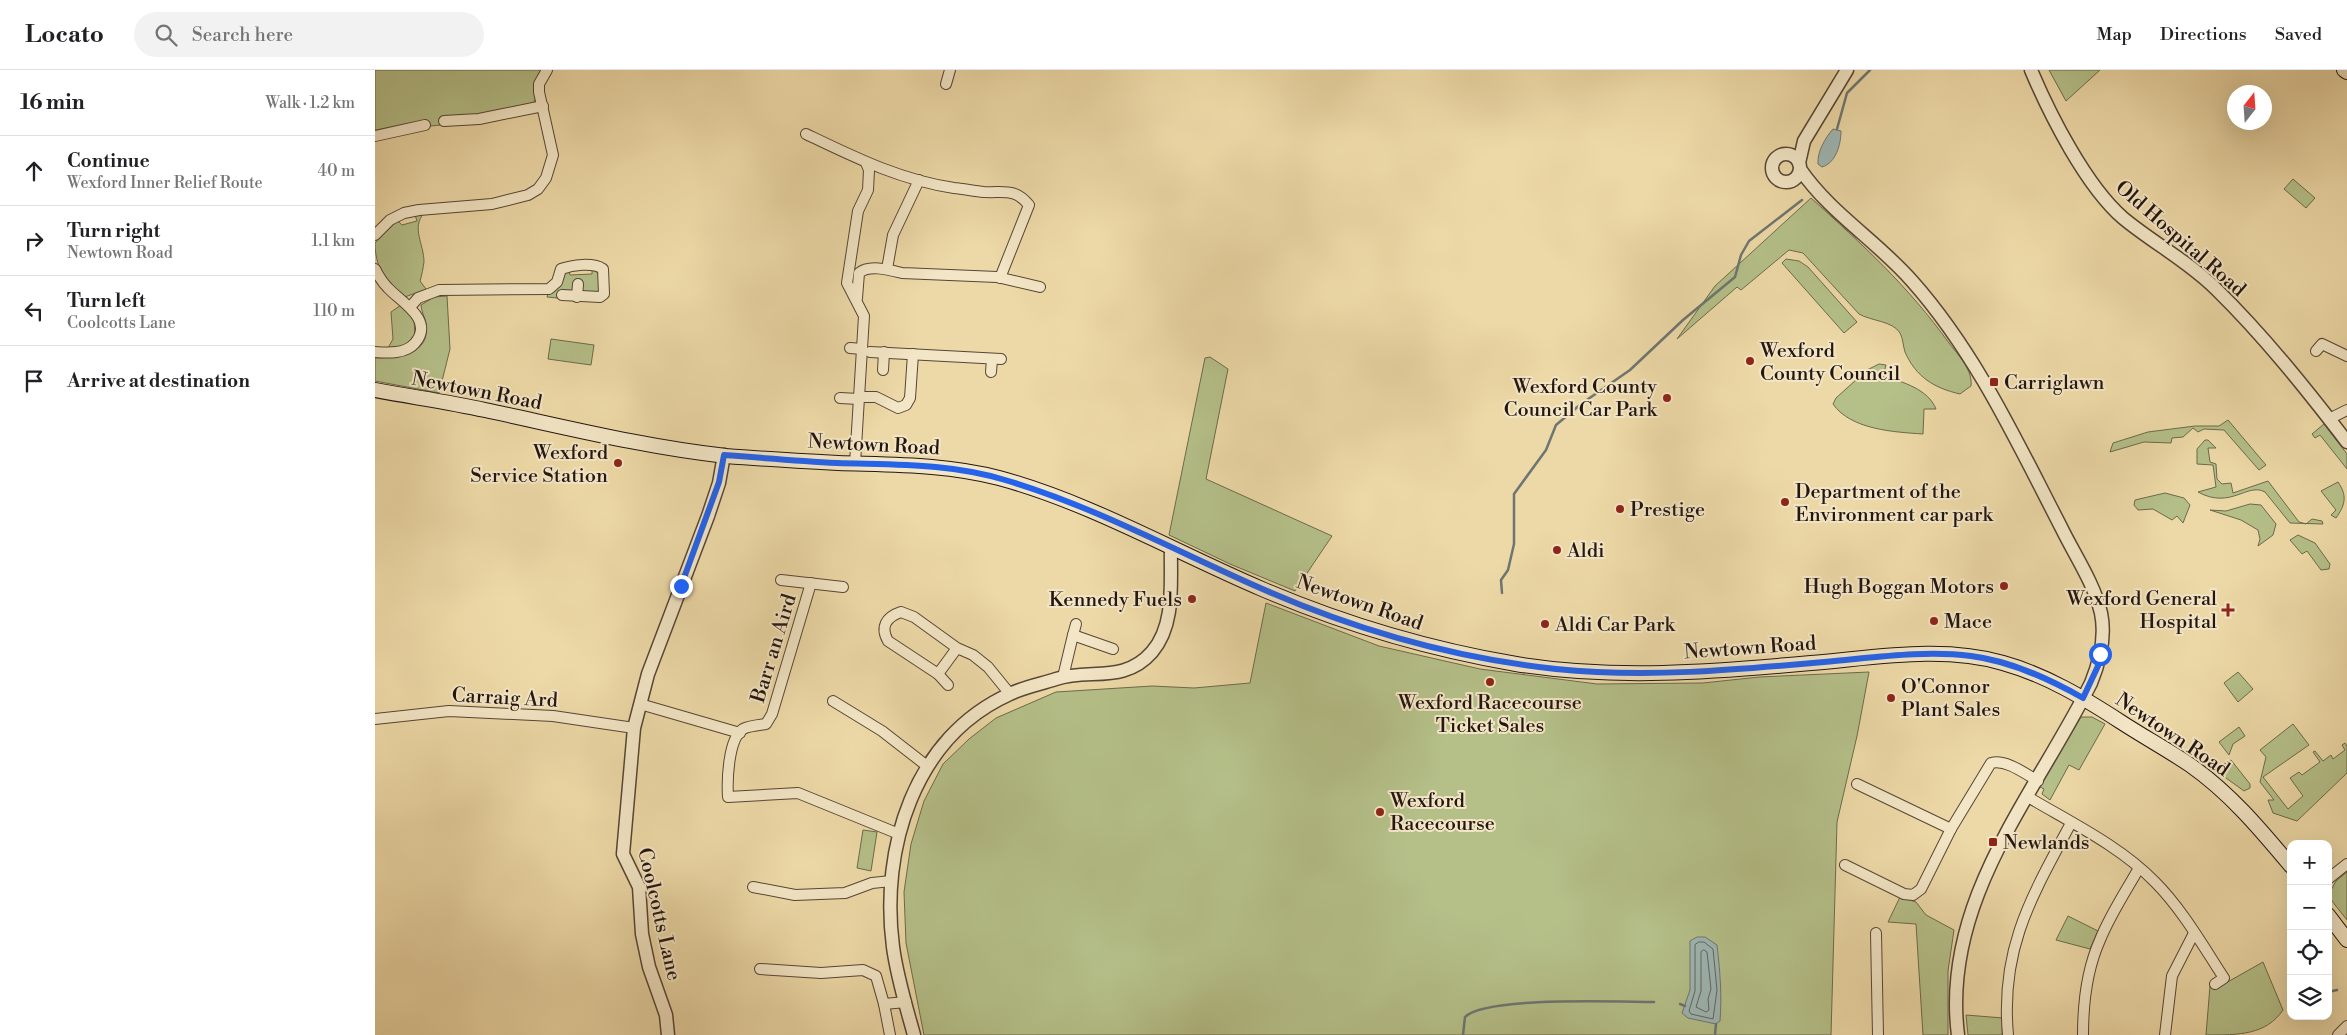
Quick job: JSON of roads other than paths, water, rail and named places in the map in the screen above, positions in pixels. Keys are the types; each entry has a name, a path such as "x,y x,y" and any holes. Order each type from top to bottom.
{"main road":[{"name":"Newtown Road","path":"375,390 481,409 609,438 724,455 855,463 928,465 1004,479 1098,513 1261,589 1356,626 1421,644 1518,664 1560,670 1684,673 1928,654 1971,656 2000,662 2027,671 2083,698 2192,766 2228,795 2254,821 2287,861"},
{"path":"2332,920 2347,940"}],"street":[{"path":"375,235 390,220 404,214 419,210 492,204 528,195 538,189 546,178 553,155 539,92 539,84 547,70"},
{"path":"946,84 950,70"},
{"path":"1787,154 1804,141 1847,70"},
{"name":"Old Hospital Road","path":"2031,70 2042,96 2083,169 2100,193 2122,217 2187,264 2217,289 2347,442"},
{"path":"444,121 479,119 543,106"},
{"path":"375,136 425,125"},
{"path":"806,134 866,163 919,180 986,192 1005,191 1022,196 1029,205 1000,278"},
{"path":"1790,181 1799,174 1804,141"},
{"path":"1815,190 1790,181 1780,180 1773,172 1773,161 1782,154 1797,158 1815,190 1900,267 1943,318 1971,359 2045,497 2091,587 2101,611 2103,627 2098,666 2083,698 2038,781 1986,872 1965,928 1957,985 1958,1035"},
{"path":"855,463 859,398 866,350 864,316 847,283 858,211 867,190 869,170 866,163"},
{"path":"887,269 893,235 919,180"},
{"path":"411,306 418,298 439,290 549,288 557,282 561,269 566,267 594,265 603,269 604,294 594,298 563,296"},
{"path":"857,302 859,273 868,268 887,269 901,273 1000,278 1040,287"},
{"path":"375,269 380,280 411,306 421,327 418,340 413,346 404,350 375,352"},
{"path":"577,297 578,284"},
{"path":"2316,351 2322,344 2347,356"},
{"path":"851,348 884,352 997,359 991,372"},
{"path":"883,370 884,352"},
{"path":"840,398 876,397 897,408 906,405 911,398 913,354"},
{"path":"2329,419 2347,410"},
{"name":"Coolcotts Lane","path":"668,1035 666,1015 649,967 642,934 639,887 623,854 633,728 648,674 708,516 719,482 724,455"},
{"path":"913,1035 897,973 893,944 891,881 899,834 912,793 927,766 961,726 1010,694 1063,677 1117,673 1136,666 1151,654 1161,640 1168,622 1171,547"},
{"name":"Barr an Aird","path":"781,580 843,587"},
{"name":"Barr an Aird","path":"740,733 743,729 766,724 773,714 811,583"},
{"path":"948,685 938,674 888,641 884,633 884,624 891,615 901,612 914,617 957,648 973,655 988,667 1010,694"},
{"path":"1063,677 1076,624"},
{"path":"1073,635 1113,649"},
{"path":"938,674 957,648"},
{"path":"833,701 882,731 927,766"},
{"path":"640,704 740,733 736,738 727,775 728,797 798,793 899,834"},
{"name":"Carraig Ard","path":"375,719 449,711 553,716 633,728"},
{"path":"1845,865 1904,894 1913,895 1921,889 1951,829 1991,763 1998,761 2038,781"},
{"path":"1857,784 1951,829"},
{"path":"2028,797 2139,868 2168,897 2224,978 2215,984"},
{"path":"2007,1035 2008,990 2019,928 2033,894 2071,823"},
{"path":"2332,876 2347,864"},
{"path":"2083,1035 2084,1004 2092,962 2100,939 2139,868"},
{"path":"753,887 795,895 845,893 871,883 891,881"},
{"path":"1876,933 1878,1035"},
{"path":"2165,1035 2171,976 2194,933"},
{"path":"760,970 821,973 863,970 876,976 884,1004 889,1035"},
{"path":"884,1004 906,1002"},
{"path":"2338,1035 2347,1026"}],"water":[{"path":"1833,129 1841,131 1839,147 1831,162 1822,167 1818,164 1820,150"},
{"path":"1697,937 1705,937 1717,945 1721,1002 1720,1021 1716,1024 1688,1018 1682,1013 1690,990 1690,941"}],"waterway":[{"path":"1837,129 1847,93 1870,70"},
{"path":"1502,593 1501,580 1508,570 1514,544 1514,494 1546,450 1556,425 1581,404 1630,370 1683,320 1735,277 1741,255 1749,241 1802,200"},
{"path":"2332,991 2337,990"},
{"path":"1463,1035 1465,1017 1478,1010 1498,1006 1585,1001 1654,1002"},
{"path":"1680,1004 1685,1006"},
{"path":"1715,1035 1716,1024"}],"place":[{"name":"Wexford County Council","path":"1750,361"},
{"name":"Carriglawn","path":"1994,382"},
{"name":"Wexford County Council Car Park","path":"1667,398"},
{"name":"Wexford Service Station","path":"618,463"},
{"name":"Department of the Environment car park","path":"1785,502"},
{"name":"Prestige","path":"1620,509"},
{"name":"Aldi","path":"1557,550"},
{"name":"Hugh Boggan Motors","path":"2004,586"},
{"name":"Kennedy Fuels","path":"1192,599"},
{"name":"Wexford General Hospital","path":"2228,610"},
{"name":"Mace","path":"1934,621"},
{"name":"Aldi Car Park","path":"1545,624"},
{"name":"Wexford Racecourse Ticket Sales","path":"1490,682"},
{"name":"O'Connor Plant Sales","path":"1891,698"},
{"name":"Wexford Racecourse","path":"1380,812"},
{"name":"Newlands","path":"1993,842"}]}
